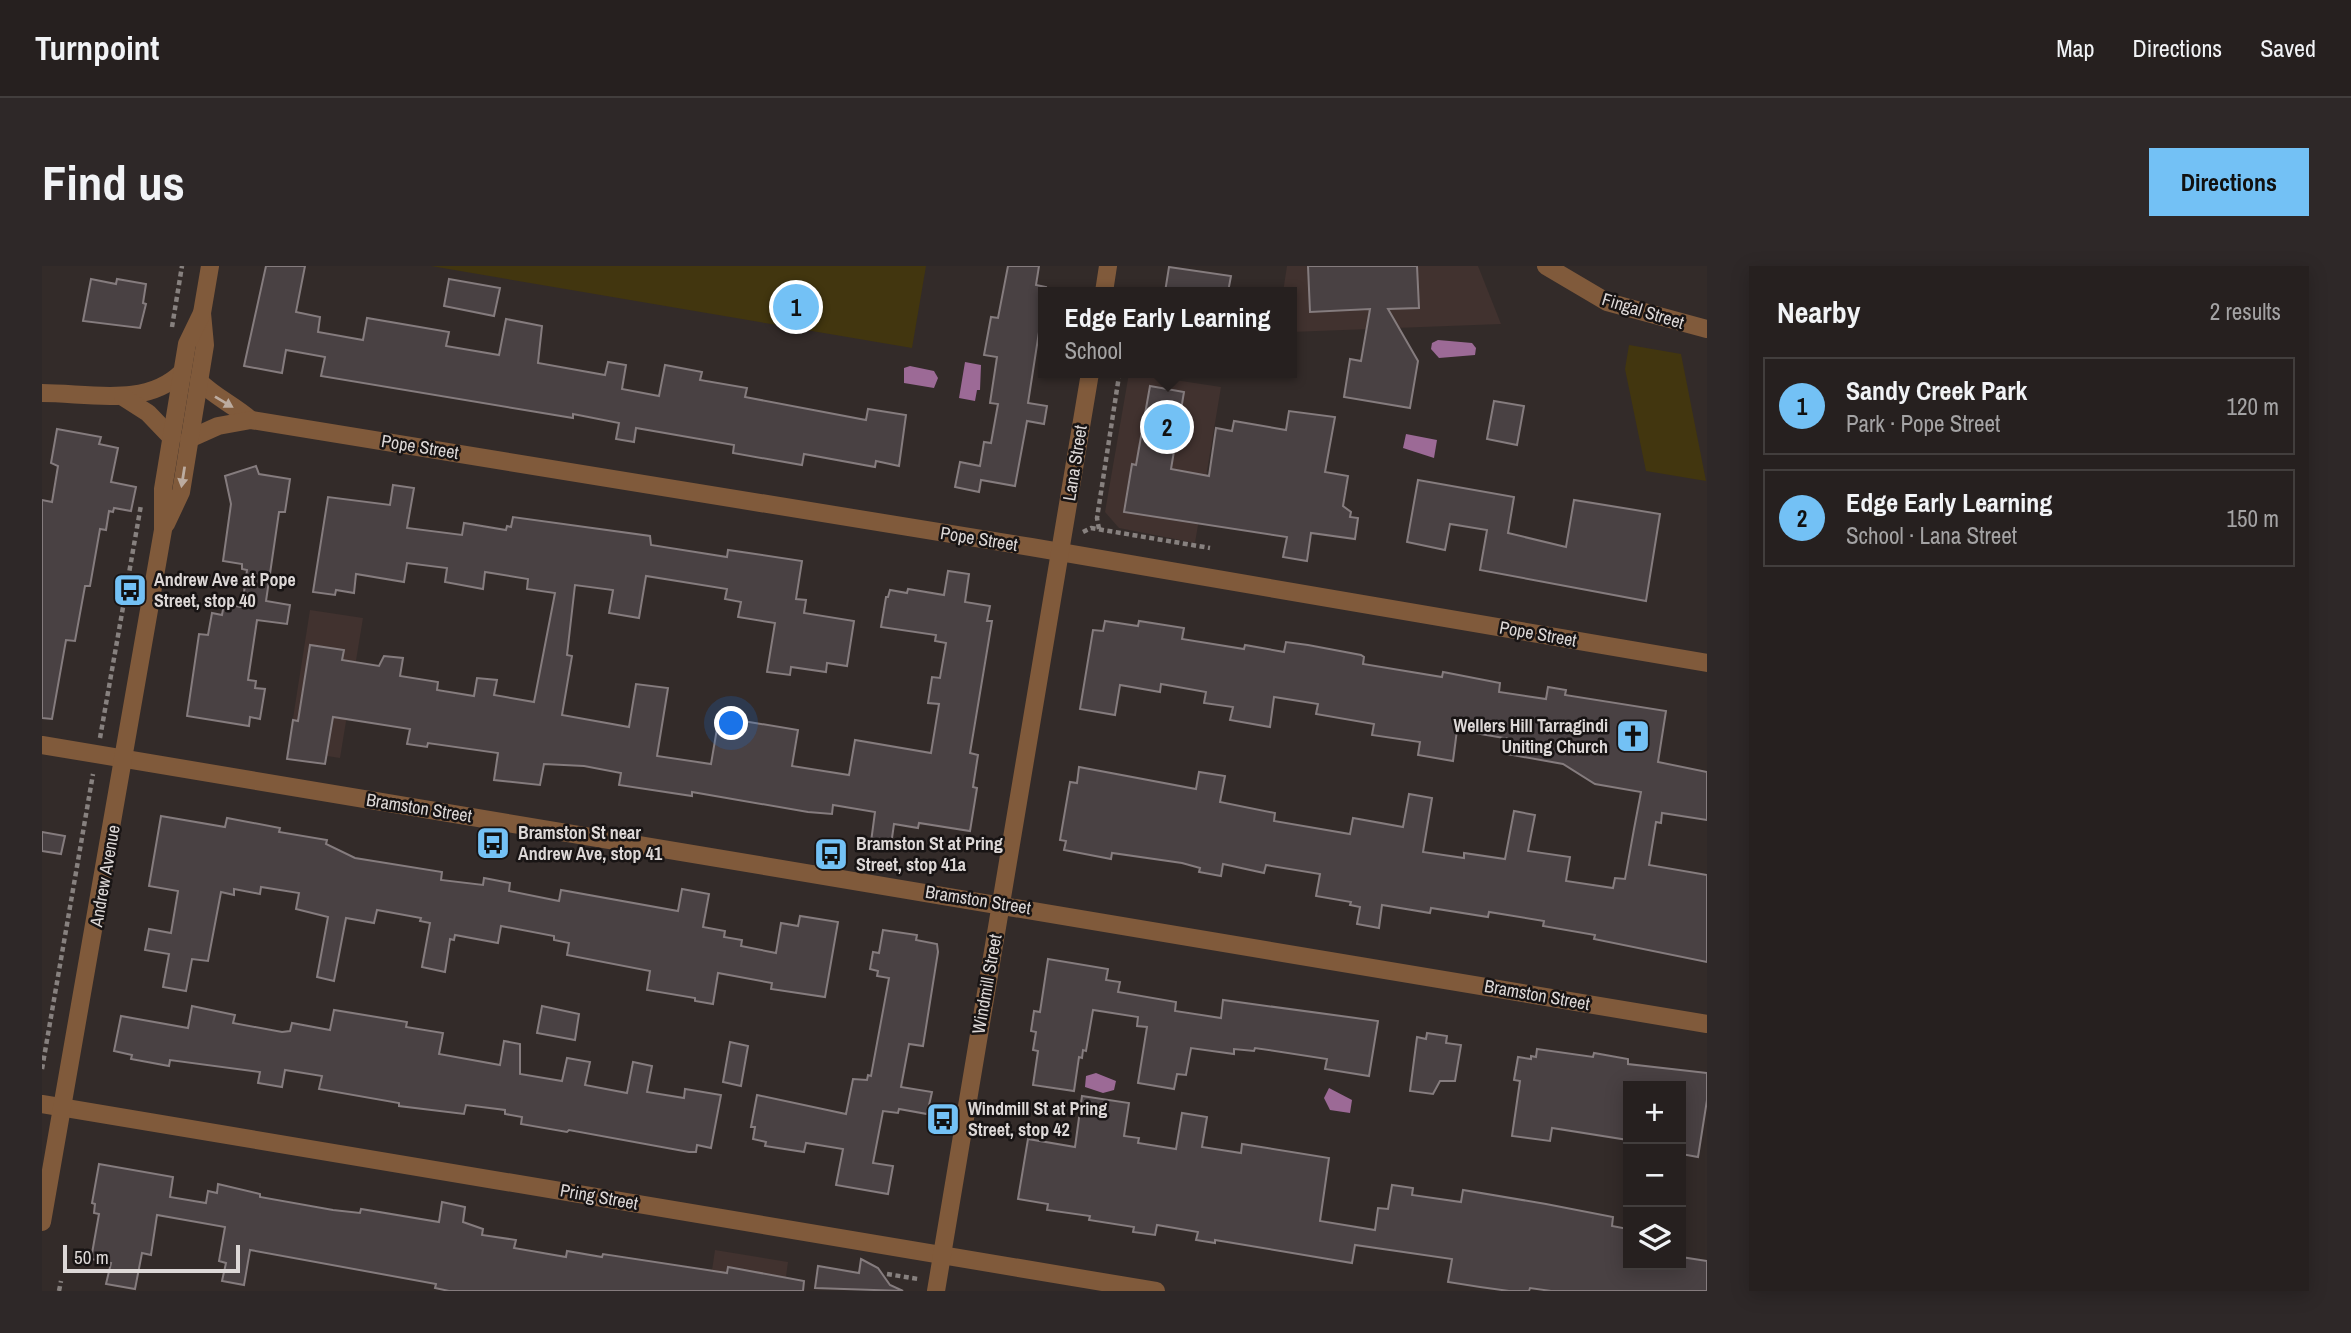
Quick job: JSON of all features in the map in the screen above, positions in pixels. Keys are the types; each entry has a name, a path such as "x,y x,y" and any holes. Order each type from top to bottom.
{"street":[{"name":"Andrew Avenue","path":"163,530 181,492 205,345 202,313 210,266"},
{"path":"1105,287 1108,266"},
{"name":"Fingal Street","path":"1546,266 1607,302 1707,329"},
{"name":"Andrew Avenue","path":"42,1222 65,1107 163,530 163,489 182,372 187,344 202,313"},
{"path":"42,393 123,397 154,391 171,383 182,372"},
{"name":"Lana Street","path":"1060,552 1089,378"},
{"path":"42,380 74,393"},
{"name":"Pope Street","path":"199,381 223,403 240,410 251,420"},
{"path":"123,397 148,413 171,437"},
{"name":"Pope Street","path":"189,439 218,426 251,420 1060,552 1707,663"},
{"name":"Windmill Street","path":"936,1291 1060,552"},
{"name":"Bramston Street","path":"42,744 1707,1024"},
{"name":"Pring Street","path":"42,1104 1156,1291"}],"path":[{"path":"1099,529 1097,518 1119,378"},
{"path":"101,732 142,495"},
{"path":"1084,530 1099,529 1210,548"},
{"path":"42,1069 92,779"},
{"path":"887,1274 918,1279"},
{"path":"59,1291 61,1281"}],"shaded area":[{"path":"431,266 926,266 912,348"},
{"path":"1287,266 1478,266 1501,324 1297,332 1297,287 1284,287"},
{"path":"1438,340 1472,343 1476,348 1475,355 1439,358 1431,349 1432,343"},
{"path":"1629,345 1681,354 1706,481 1646,471 1625,369"},
{"path":"965,362 981,365 980,390 977,390 975,401 959,398"},
{"path":"910,366 934,371 938,378 934,388 904,383 904,368"},
{"path":"1128,378 1162,378 1221,387 1195,543 1119,528 1105,512"},
{"path":"1406,434 1437,440 1434,458 1403,448"},
{"path":"310,610 363,618 340,758 288,750"},
{"path":"1096,1073 1116,1081 1114,1090 1103,1093 1085,1087 1086,1076"},
{"path":"1329,1088 1352,1100 1350,1113 1330,1110 1324,1098"},
{"path":"715,1250 788,1262 784,1291 709,1291"}],"building":[{"path":"266,266 305,266 296,312 320,317 318,332 363,340 367,318 449,332 446,346 499,355 506,319 542,326 538,363 605,375 608,362 626,365 622,389 659,396 665,365 702,372 700,380 747,388 745,397 866,420 868,409 906,415 899,466 876,461 875,467 804,454 802,465 733,453 734,445 636,428 634,442 616,439 619,423 573,414 573,418 321,376 325,357 286,350 282,373 244,366"},
{"path":"1008,266 1039,266 1036,285 1046,287 1038,287 1038,339 1028,403 1047,406 1044,424 1027,421 1015,486 981,480 979,492 955,487 960,462 980,466 984,442 991,443 998,404 990,403 997,357 984,355 991,317 998,318"},
{"path":"1308,266 1417,266 1419,308 1388,309 1418,361 1410,408 1344,397 1350,359 1361,361 1370,309 1310,312"},
{"path":"1169,267 1231,276 1229,287 1166,287"},
{"path":"91,279 116,284 117,279 146,284 143,303 146,304 140,328 83,321"},
{"path":"449,279 500,288 494,316 444,306"},
{"path":"1150,386 1184,392 1171,469 1209,476 1216,428 1232,431 1234,421 1286,430 1289,411 1335,417 1325,472 1348,476 1343,506 1351,512 1350,517 1358,518 1355,539 1311,533 1307,561 1283,557 1287,537 1124,512 1132,464 1136,465"},
{"path":"1494,401 1524,406 1517,445 1487,439"},
{"path":"57,429 101,437 99,444 118,448 111,482 136,487 131,511 114,508 113,512 109,511 106,530 100,529 90,586 85,586 75,641 66,640 52,719 42,718 42,500 52,502 58,466 51,463"},
{"path":"256,466 259,474 290,479 285,512 279,512 266,601 290,605 287,624 257,620 248,680 256,681 255,688 265,689 260,719 250,717 249,726 187,716 199,634 208,635 212,613 222,615 224,604 242,607 247,570 242,569 242,564 223,561 231,504 225,476"},
{"path":"1418,480 1514,497 1508,533 1566,547 1574,500 1660,514 1646,601 1480,570 1487,530 1450,524 1445,550 1407,542"},
{"path":"393,485 414,488 407,528 462,535 464,523 506,530 507,526 511,527 513,517 650,536 651,545 727,557 728,550 802,561 796,599 806,600 804,613 854,621 847,666 827,663 826,672 791,667 790,675 767,672 775,623 738,617 741,602 725,599 727,589 646,576 639,618 609,613 613,590 575,585 567,655 572,656 562,715 629,727 636,684 668,688 657,756 711,764 719,717 798,730 792,766 849,775 855,740 931,753 939,704 928,703 932,677 940,678 946,643 935,641 936,635 881,627 886,597 890,590 907,593 908,589 944,595 948,571 969,574 965,602 990,606 987,621 992,621 970,753 978,755 973,787 977,788 970,831 919,823 918,828 894,824 891,845 871,842 875,812 833,805 832,814 808,812 692,792 692,796 619,785 621,773 584,766 544,764 540,785 494,780 498,753 428,743 427,747 407,744 410,729 333,717 325,764 287,759 293,720 298,721 310,645 344,650 342,660 379,666 384,656 403,658 400,676 438,682 437,690 474,696 477,678 497,680 494,695 534,702 555,593 527,589 528,579 485,572 483,589 445,582 447,568 407,563 404,582 356,574 354,593 336,590 335,595 313,592 328,497 390,505"},
{"path":"1105,621 1138,626 1139,621 1184,628 1182,639 1244,649 1245,645 1284,652 1286,642 1308,645 1361,655 1364,657 1363,664 1442,677 1443,672 1500,683 1499,692 1546,699 1548,687 1566,690 1565,695 1666,711 1658,762 1707,772 1707,820 1662,813 1661,823 1656,822 1649,865 1707,875 1707,962 1594,939 1595,935 1543,926 1544,921 1489,912 1488,917 1431,908 1430,913 1382,905 1379,928 1357,924 1360,907 1350,905 1351,902 1316,896 1320,874 1266,865 1264,873 1223,864 1221,876 1199,872 1200,868 1182,863 1112,853 1111,859 1064,850 1066,841 1060,840 1070,782 1077,783 1079,767 1196,789 1199,772 1225,776 1220,802 1275,813 1274,821 1350,834 1353,818 1403,827 1409,794 1432,798 1423,852 1464,858 1464,853 1505,859 1514,811 1535,815 1528,851 1570,857 1566,881 1613,888 1615,878 1625,879 1641,792 1595,784 1563,764 1507,754 1510,739 1457,730 1453,761 1418,755 1420,742 1372,735 1374,724 1316,714 1318,704 1274,697 1270,727 1230,720 1233,707 1204,703 1206,692 1161,684 1160,692 1120,685 1115,715 1080,709 1093,630 1103,631"},
{"path":"161,816 225,827 227,818 280,828 279,832 327,840 326,844 355,858 442,872 441,880 483,885 484,878 510,883 509,891 559,901 561,890 678,911 682,889 709,894 703,927 725,931 724,937 742,940 741,946 776,953 781,923 798,926 800,916 838,922 825,997 771,989 772,983 718,973 713,1004 695,1001 695,998 647,990 650,971 567,955 569,943 554,940 554,936 501,926 498,943 455,935 454,940 450,939 445,972 422,967 430,923 420,921 421,918 377,910 374,923 346,918 334,981 317,977 328,917 296,909 299,893 261,887 260,894 234,889 234,895 221,892 208,961 192,959 186,991 163,987 169,954 145,950 149,929 171,933 178,891 149,886"},
{"path":"42,832 65,836 61,854 42,851"},
{"path":"883,930 917,935 916,940 937,944 938,952 923,1046 909,1044 901,1087 932,1092 927,1114 899,1109 898,1113 883,1111 873,1163 893,1166 888,1194 836,1185 843,1149 806,1143 804,1152 765,1146 766,1142 753,1139 755,1127 751,1127 757,1095 846,1114 853,1079 867,1080 868,1075 871,1076 889,978 877,976 878,971 870,969 873,952 879,953"},
{"path":"1048,959 1108,969 1106,980 1120,982 1118,992 1176,1002 1175,1011 1221,1018 1223,1000 1378,1021 1369,1076 1325,1069 1327,1059 1255,1048 1254,1051 1234,1049 1234,1054 1191,1048 1186,1075 1177,1074 1174,1089 1138,1083 1147,1027 1137,1026 1138,1017 1093,1010 1086,1051 1083,1050 1082,1058 1079,1057 1074,1091 1033,1085 1038,1051 1033,1050 1036,1032 1031,1031 1034,1011 1040,1012"},
{"path":"192,1006 235,1015 233,1023 282,1032 290,1031 292,1023 330,1030 334,1010 407,1022 406,1027 443,1033 439,1054 500,1065 504,1041 520,1044 520,1074 562,1081 567,1058 590,1062 585,1085 627,1093 633,1062 652,1066 647,1092 684,1098 685,1089 721,1095 711,1148 697,1145 696,1152 689,1152 521,1124 522,1117 505,1114 505,1110 466,1105 464,1114 399,1106 399,1103 319,1089 322,1076 285,1070 282,1087 258,1083 260,1072 170,1060 169,1066 131,1059 132,1055 114,1051 121,1016 188,1028"},
{"path":"542,1006 579,1014 575,1040 537,1033"},
{"path":"1427,1033 1447,1036 1446,1043 1461,1045 1455,1081 1440,1081 1433,1094 1410,1091 1417,1037 1426,1039"},
{"path":"730,1042 748,1046 741,1086 723,1082"},
{"path":"1537,1049 1593,1057 1594,1053 1628,1059 1628,1064 1707,1073 1707,1100 1698,1157 1686,1155 1686,1081 1623,1081 1623,1139 1552,1128 1550,1141 1512,1136 1520,1081 1514,1080 1518,1057 1536,1057"},
{"path":"1082,1096 1129,1103 1124,1136 1139,1138 1138,1143 1176,1149 1182,1113 1207,1117 1202,1147 1241,1153 1242,1144 1329,1158 1320,1221 1375,1230 1378,1208 1388,1209 1392,1185 1413,1188 1412,1195 1461,1202 1463,1190 1546,1204 1613,1217 1612,1226 1623,1228 1623,1270 1686,1270 1686,1258 1707,1261 1707,1291 1551,1291 1530,1288 1529,1291 1509,1291 1448,1282 1452,1259 1355,1245 1352,1263 1215,1240 1215,1243 1196,1240 1198,1232 1157,1225 1155,1235 1133,1232 1134,1227 1089,1220 1090,1216 1047,1210 1048,1204 1018,1199 1028,1139 1075,1147"},
{"path":"99,1164 173,1177 170,1197 206,1203 208,1191 217,1193 218,1184 260,1194 260,1197 333,1210 360,1213 361,1209 439,1222 442,1202 465,1207 463,1222 483,1229 482,1235 516,1240 514,1248 566,1257 567,1251 602,1257 603,1254 727,1273 728,1267 804,1281 803,1291 449,1291 435,1288 436,1284 250,1250 244,1285 222,1281 226,1263 219,1261 225,1227 157,1215 151,1255 142,1253 135,1289 106,1284 111,1263 91,1259 99,1214 94,1213 95,1204 92,1203"},
{"path":"861,1259 878,1268 890,1285 903,1291 815,1288 818,1266 859,1273"}],"place":[{"name":"Sandy Creek Park","path":"796,307"},
{"name":"Edge Early Learning","path":"1167,427"},
{"name":"Andrew Ave at Pope Street, stop 40","path":"130,590"},
{"name":"Wellers Hill Tarragindi Uniting Church","path":"1633,736"},
{"name":"Bramston St near Andrew Ave, stop 41","path":"493,843"},
{"name":"Bramston St at Pring Street, stop 41a","path":"831,854"},
{"name":"Windmill St at Pring Street, stop 42","path":"943,1119"}]}
